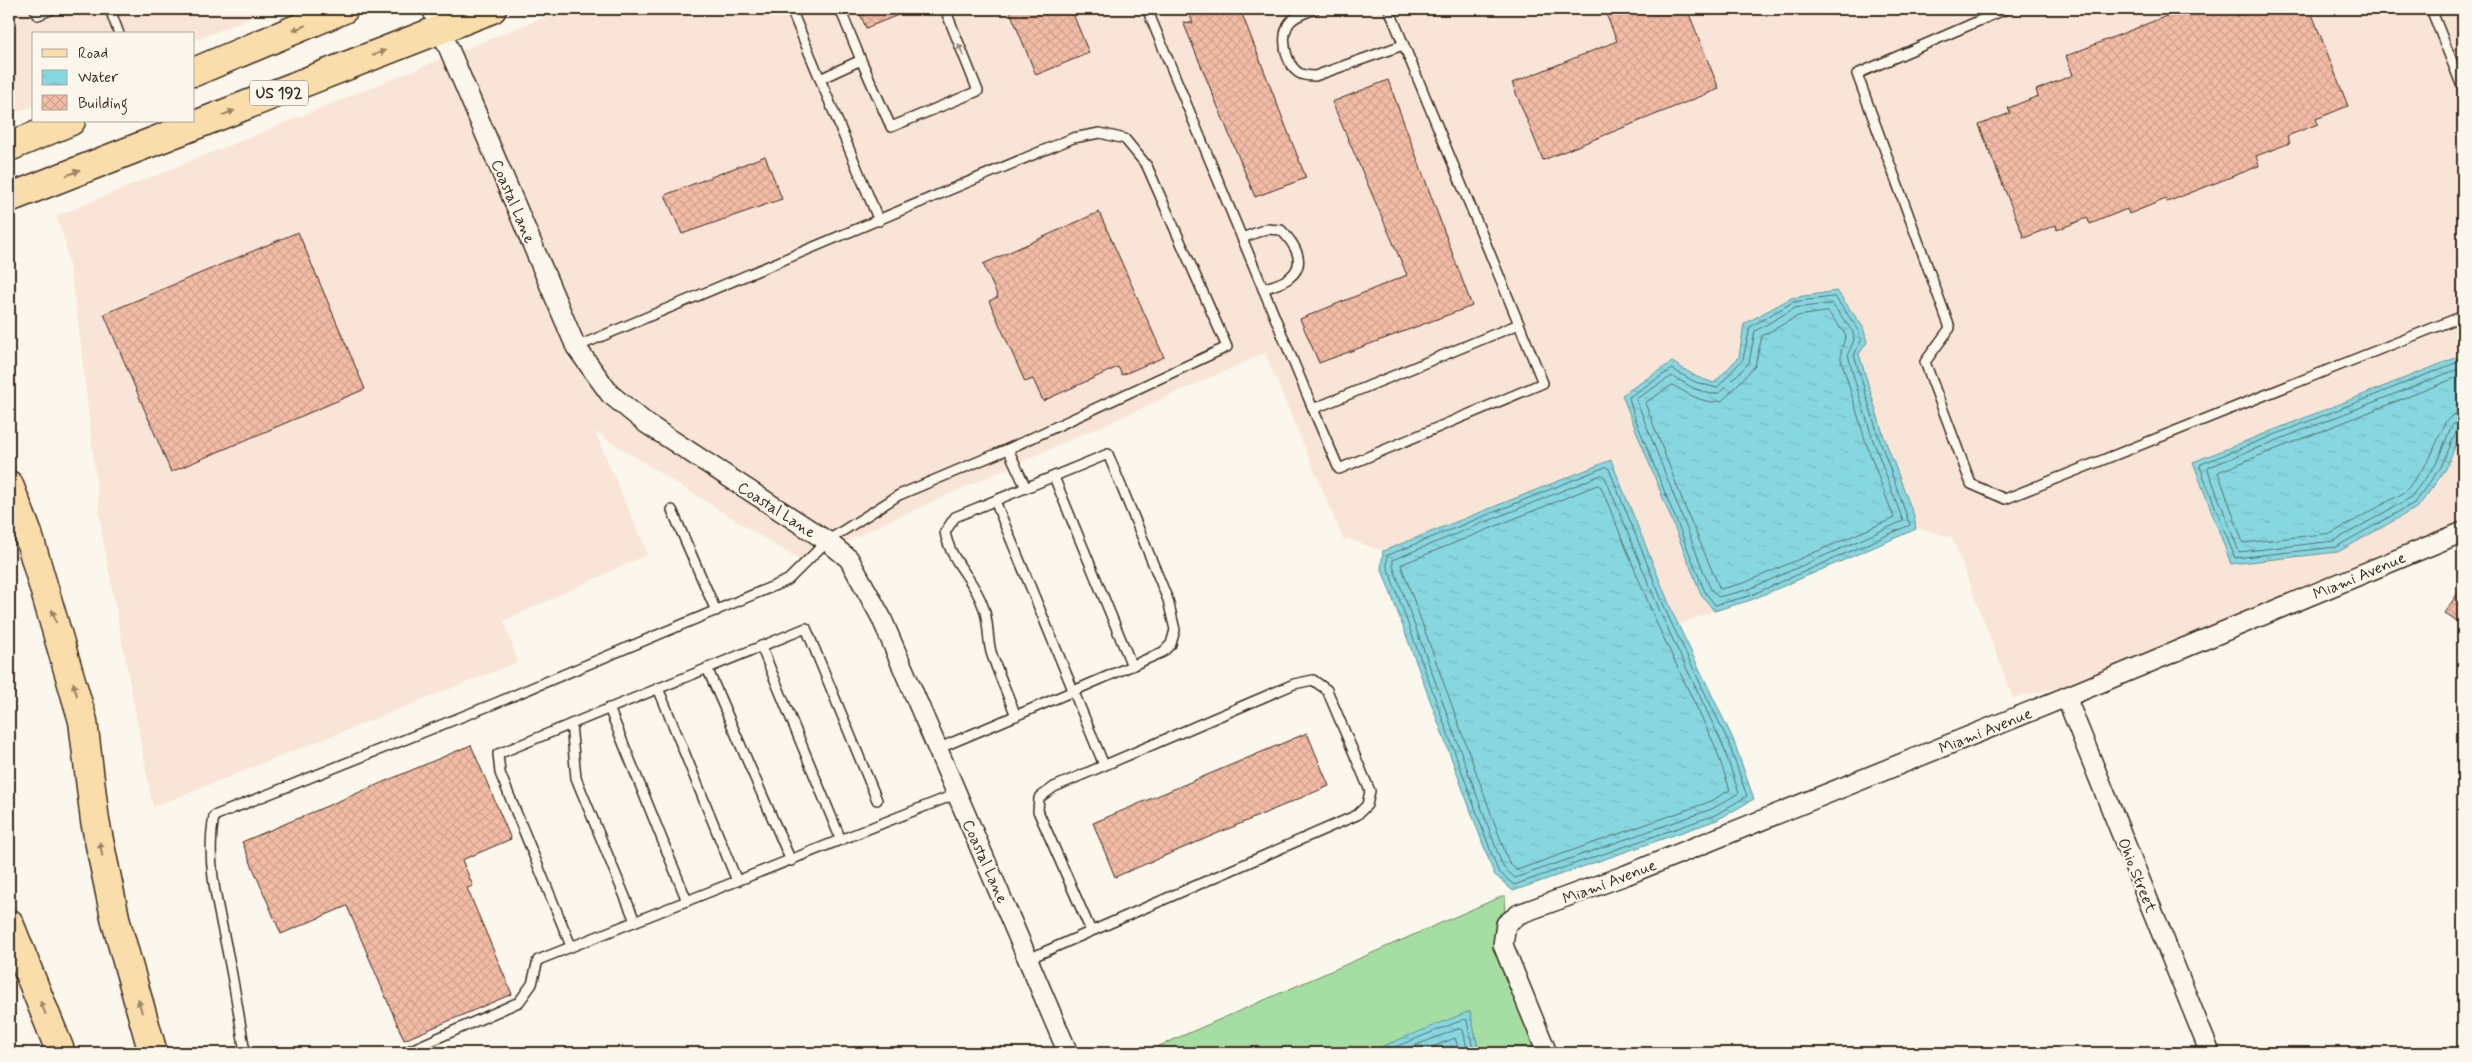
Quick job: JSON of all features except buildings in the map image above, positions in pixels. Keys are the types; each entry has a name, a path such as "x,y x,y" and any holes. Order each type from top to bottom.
{"main road":[{"path":"195,72 344,9"},
{"name":"US 192","path":"195,120 436,19 492,9"},
{"path":"9,147 69,122"},
{"name":"US 192","path":"9,198 190,122"},
{"path":"9,485 28,534 83,721 95,821 116,922 153,1053"},
{"path":"9,922 62,1053"}],"street":[{"name":"Coastal Lane","path":"436,19 576,347 610,394 646,424 827,541 849,559 881,617 1068,1053"},
{"name":"Miami Avenue","path":"1547,1053 1503,945 1506,924 1519,914 1626,875 2066,697 2463,532"},
{"name":"Ohio Street","path":"2066,697 2210,1053"}],"lane":[{"path":"35,9 38,15 53,9"},
{"path":"110,9 118,32"},
{"path":"791,9 879,221"},
{"path":"840,9 891,127 978,91 944,9"},
{"path":"1147,9 1338,469 1543,383 1388,9"},
{"path":"1316,9 1291,20 1284,37 1290,62 1298,72 1305,76 1315,76 1403,45"},
{"path":"2006,9 1857,74 1950,328 1925,362 1971,484 2005,498 2463,316"},
{"path":"2431,9 2463,89"},
{"path":"820,79 861,60"},
{"path":"245,1053 233,977 210,865 210,839 214,816 496,703 788,580 827,541 899,495 1008,449 1226,347 1147,166 1125,139 1100,133 1073,138 576,347"},
{"path":"1242,238 1266,229 1281,230 1294,243 1299,258 1296,269 1289,278 1263,289"},
{"path":"1313,409 1519,324"},
{"path":"1008,449 1026,488"},
{"path":"938,748 1016,716 1074,692 1163,652 1171,644 1175,630 1168,600 1108,454 955,517 945,532 947,544 958,565 972,582 984,607 990,650 1016,716"},
{"path":"1054,476 1132,666"},
{"path":"995,501 1104,765"},
{"path":"672,510 716,611"},
{"path":"571,946 500,773 498,754 806,628 878,800"},
{"path":"761,646 841,840"},
{"path":"707,668 790,861"},
{"path":"1028,959 1357,815 1367,805 1370,791 1327,690 1313,680 1294,684 1054,787 1039,798 1038,810 1091,931"},
{"path":"658,688 737,882"},
{"path":"609,708 687,901"},
{"path":"571,724 576,778 635,922"},
{"path":"404,1053 423,1047 519,1002 532,984 538,960 956,794"}],"shaded area":[{"path":"9,9 272,9 195,41 195,32 32,32 32,107 13,114 9,108"},
{"path":"564,9 2463,9 2463,355 2193,462 2446,469 2463,426 2463,544 2187,658 2013,698 1952,537 1916,528 1914,516 1884,437 1859,354 1866,342 1745,324 1739,357 1714,383 1697,377 1672,362 1622,395 1701,594 1714,611 1678,625 1611,460 1383,551 1348,539 1344,541 1265,353 876,527 804,563 595,432 648,554 504,621 518,662 153,807 102,534 78,321 65,241 56,216"}],"green space":[{"path":"1505,895 1504,940 1549,1053 1479,1053 1470,1012 1366,1053 1143,1053"}],"water":[{"path":"1837,291 1863,327 1867,342 1859,354 1884,437 1914,516 1916,529 1751,600 1714,611 1701,594 1622,395 1672,362 1697,377 1714,383 1739,357 1744,324 1791,298"},
{"path":"2463,355 2463,426 2446,469 2418,507 2338,552 2231,564 2193,462"},
{"path":"1611,460 1674,616 1733,739 1754,799 1717,820 1513,891 1494,874 1381,567 1383,551"},
{"path":"1470,1011 1479,1053 1366,1053"}]}
